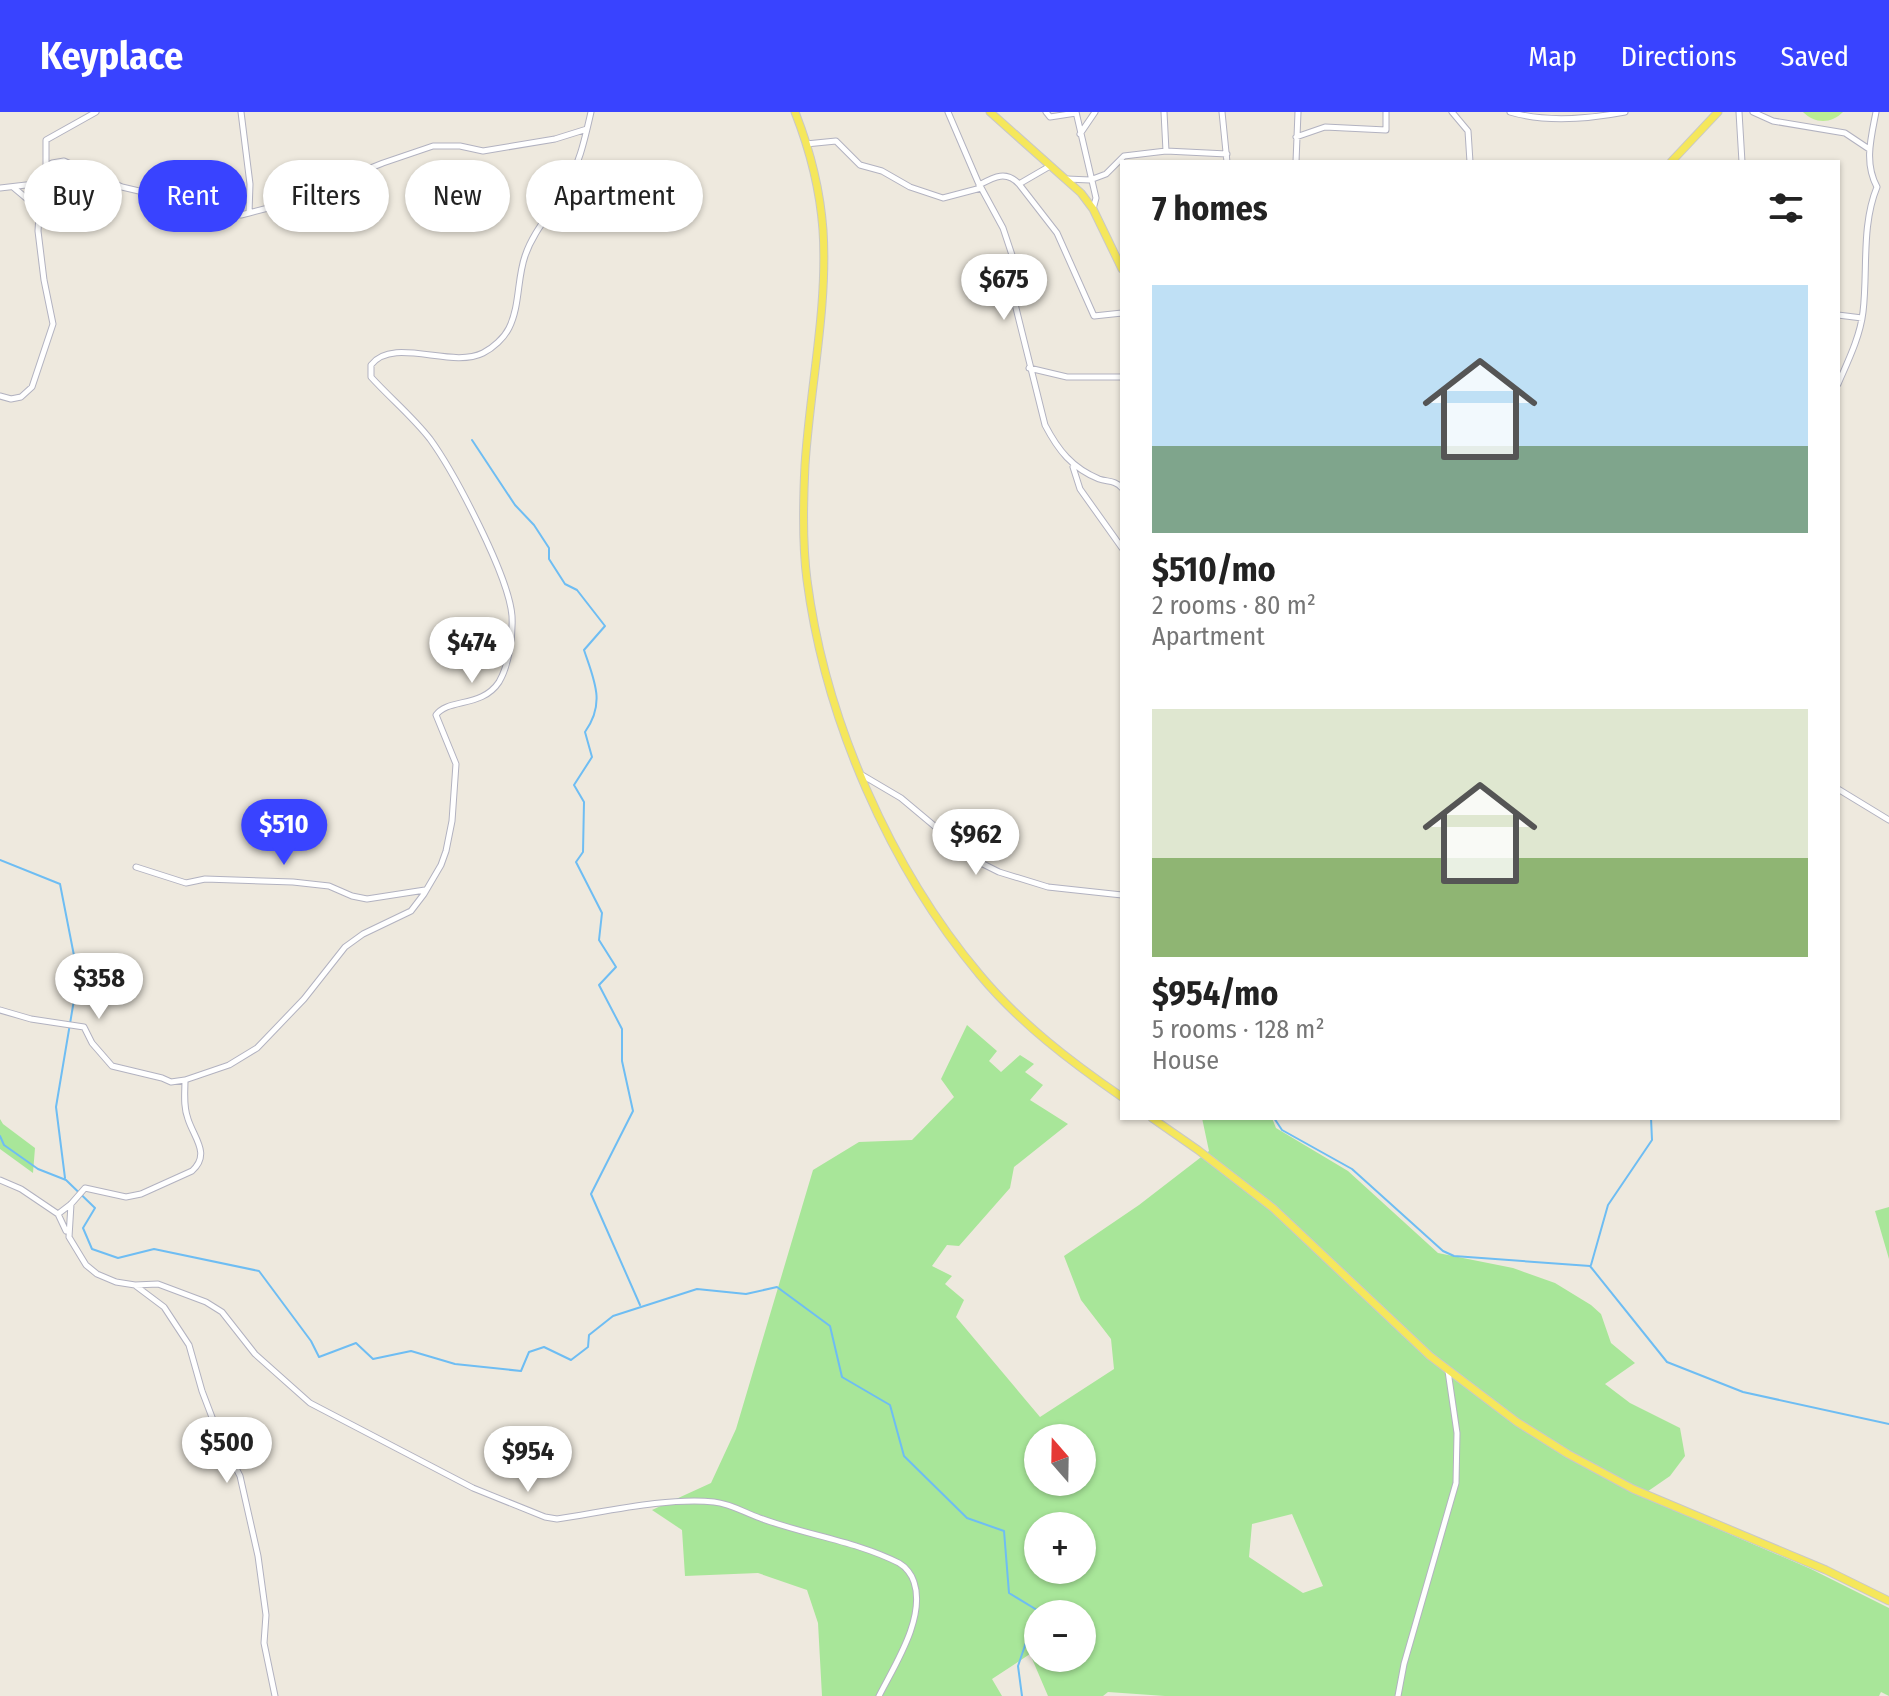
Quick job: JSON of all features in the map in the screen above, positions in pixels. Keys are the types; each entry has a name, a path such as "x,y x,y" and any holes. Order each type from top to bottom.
{"main road":[{"path":"795,112 818,187 824,249 803,520 807,578 821,656 880,819 906,872 928,907 974,969 1024,1021 1078,1067 1120,1096"},
{"path":"1673,160 1718,112"},
{"path":"992,113 1067,179 1093,209 1120,265"},
{"path":"1155,1120 1273,1208 1387,1317 1448,1370 1517,1422 1633,1489 1826,1570 1889,1601"}],"street":[{"path":"46,160 46,140 96,112"},
{"path":"241,112 250,184 249,213"},
{"path":"0,1010 31,1019 84,1027 92,1043 112,1066 171,1082 185,1080 229,1065 257,1048 304,999 345,947 363,934 411,911 426,890 446,851 452,821 456,764 436,715 443,708 480,698 492,691 504,671 512,614 491,552 447,466 410,415 371,377 371,365 382,355 394,353 462,359 481,354 502,339 510,327 524,258 538,229 580,162 591,112"},
{"path":"948,112 980,186 1003,228 1014,261 1015,304 1045,425 1073,466 1080,489 1120,545"},
{"path":"1046,112 1050,117 1060,118 1076,112 1096,200 1093,209"},
{"path":"1080,135 1095,112"},
{"path":"1164,112 1166,151"},
{"path":"1222,112 1227,160"},
{"path":"1296,160 1298,112"},
{"path":"1296,137 1325,127 1386,130 1386,112"},
{"path":"1452,112 1468,131 1470,160"},
{"path":"1510,112 1555,119 1625,112"},
{"path":"1739,112 1742,160"},
{"path":"1753,112 1773,121 1845,133 1869,149"},
{"path":"1840,379 1862,318 1870,205 1877,187 1870,174 1869,149 1876,112"},
{"path":"122,187 241,215 276,206 433,146 460,146 483,151 555,139 587,129"},
{"path":"806,144 836,141 860,165 882,171 910,187 943,198 980,186 1001,175 1013,178 1057,233 1093,314 1120,313"},
{"path":"1067,179 1090,180 1106,174 1124,156 1166,151 1227,154"},
{"path":"1176,152 1176,160"},
{"path":"1019,184 1051,165"},
{"path":"0,188 24,185"},
{"path":"12,187 24,198"},
{"path":"0,396 11,399 21,397 32,387 53,324 39,232"},
{"path":"1840,315 1862,318"},
{"path":"1029,368 1067,377 1120,377"},
{"path":"1073,466 1120,486"},
{"path":"862,775 901,798 975,860 999,872 1048,887 1120,895"},
{"path":"1840,790 1889,820"},
{"path":"136,867 186,883 205,879 293,882 329,886 367,899 426,890"},
{"path":"58,1214 71,1204 79,1192 89,1188 126,1197 141,1194 199,1165 202,1149 187,1118 185,1080"},
{"path":"1168,1120 1168,1129"},
{"path":"0,1180 21,1189 58,1214 86,1265 97,1274 116,1282 158,1284 206,1302 222,1312 255,1354 310,1403 473,1488 557,1519 651,1506 713,1502 902,1564 914,1582 915,1613 901,1658 879,1696"},
{"path":"69,1237 71,1204"},
{"path":"135,1285 164,1307 189,1345 218,1433 240,1476 258,1556 266,1615 264,1643 275,1696"},
{"path":"1398,1696 1404,1664 1456,1483 1457,1433 1448,1370"}],"green space":[{"path":"1803,112 1843,112 1823,121"},
{"path":"967,1025 997,1051 989,1061 1001,1072 1020,1055 1034,1064 1025,1072 1043,1085 1030,1100 1068,1124 1014,1167 1010,1188 959,1246 947,1245 932,1266 952,1276 945,1284 964,1300 956,1317 1040,1417 1114,1369 1111,1339 1081,1300 1064,1256 1139,1205 1209,1151 1202,1120 1273,1120 1276,1128 1348,1171 1438,1253 1513,1268 1555,1283 1601,1314 1611,1343 1635,1363 1605,1384 1630,1403 1680,1428 1685,1456 1670,1476 1641,1496 1811,1569 1889,1608 1889,1696 1881,1692 1879,1696 1165,1696 1108,1692 1103,1696 1048,1696 1038,1672 1096,1672 1096,1600 1024,1600 1024,1658 992,1679 1002,1696 822,1696 818,1623 807,1590 758,1573 685,1576 682,1530 652,1510 711,1483 736,1429 813,1170 859,1142 912,1140 954,1097 941,1079","holes":["1292,1514 1323,1586 1303,1593 1249,1557 1252,1524"]},
{"path":"0,1119 35,1148 33,1173 0,1149"},
{"path":"1889,1207 1889,1259 1875,1211"}],"waterway":[{"path":"472,440 515,505 534,525 549,548 549,559 565,584 577,590 605,626 584,650 597,701 585,732 592,757 574,785 584,802 583,852 576,862 602,913 599,940 616,967 599,985 622,1029 622,1061 633,1111 591,1194 640,1305"},
{"path":"0,860 60,884 78,976 56,1107 65,1178"},
{"path":"1275,1120 1282,1130 1352,1169 1443,1251 1454,1256 1590,1266 1667,1362 1743,1392 1889,1424"},
{"path":"1591,1265 1608,1205 1652,1140 1651,1120"},
{"path":"0,1136 4,1145 38,1169 66,1180 95,1208 83,1228 92,1249 118,1258 154,1249 259,1271 311,1341 319,1357 356,1343 373,1359 411,1351 455,1364 521,1371 529,1352 544,1347 571,1360 588,1347 589,1335 613,1316 697,1289 746,1294 777,1287 830,1326 842,1377 890,1405 904,1456 967,1518 1004,1531 1009,1593 1037,1610 1018,1666 1022,1696"}]}
